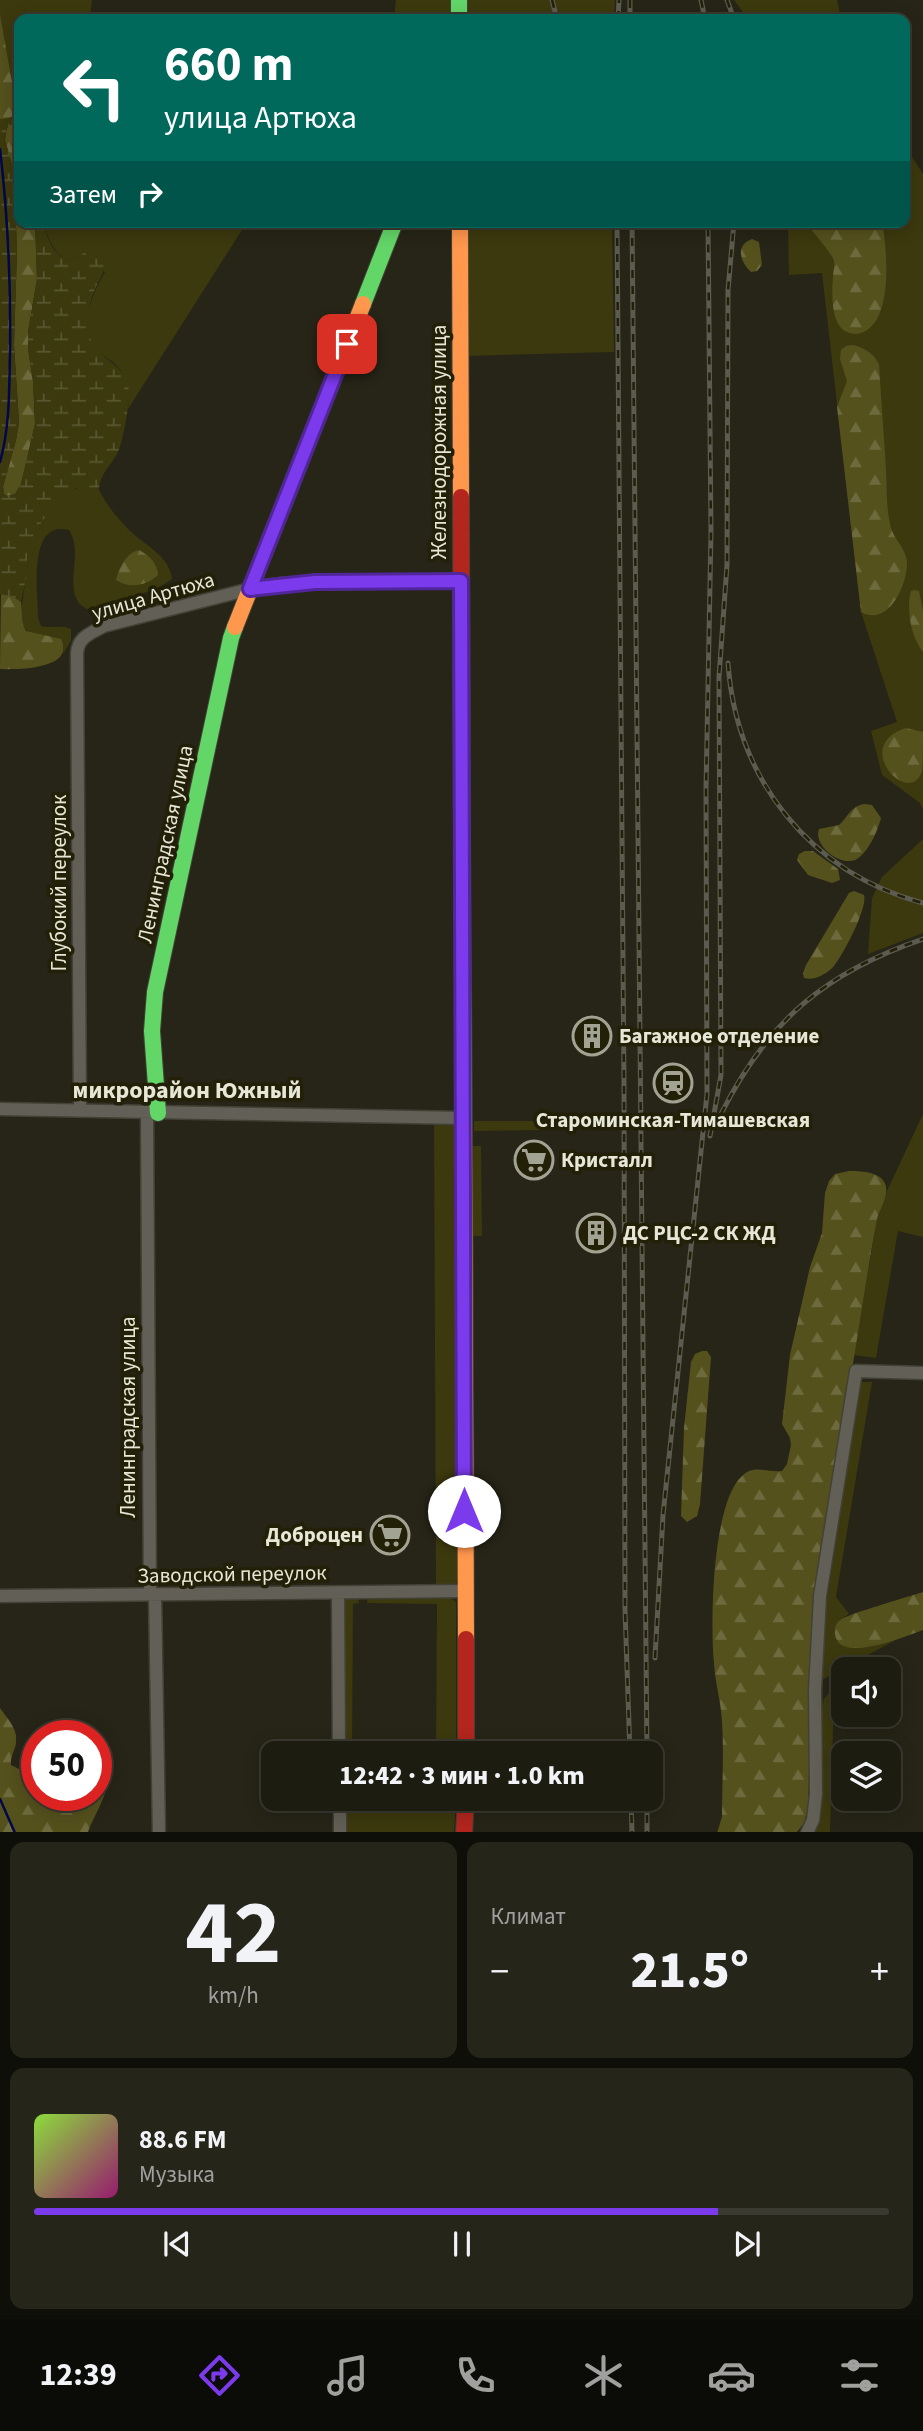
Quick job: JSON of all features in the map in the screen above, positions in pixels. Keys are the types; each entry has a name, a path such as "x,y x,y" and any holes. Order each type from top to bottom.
{"main road":[{"name":"Ленинградская улица","path":"153,1113 152,1031 155,992 221,679 239,615 393,228"},
{"name":"Железнодорожная улица","path":"460,228 466,1741"},
{"path":"464,1832 465,1811"}],"street":[{"name":"улица Артюха","path":"77,653 82,639 104,626 250,589 315,582 461,581"},
{"name":"Глубокий переулок","path":"77,653 80,1111"},
{"path":"0,1110 462,1118"},
{"name":"Ленинградская улица","path":"153,1113 152,1595 159,1832"},
{"path":"807,1832 813,1820 816,1794 815,1690 820,1597 856,1371 923,1373"},
{"name":"Заводской переулок","path":"0,1596 465,1591"},
{"path":"338,1592 339,1741"},
{"path":"340,1811 340,1832"}],"green space":[{"path":"0,0 92,0 91,14 14,14 14,93"},
{"path":"396,0 450,0 450,14 395,14"},
{"path":"468,0 615,0 614,14 468,14"},
{"path":"734,0 837,0 840,14 744,14"},
{"path":"0,14 14,93 14,115 0,119"},
{"path":"14,116 14,125 7,128 5,140 14,172 14,228 16,228 17,251 14,345 19,422 3,487 4,494 15,494 21,484 35,424 28,332 37,279 35,228 44,228 54,250 68,261 84,253 96,253 105,262 91,302 89,334 98,351 124,375 129,394 120,447 104,474 99,490 76,488 61,499 42,521 27,549 27,574 21,602 14,597 0,594 0,119"},
{"path":"14,125 14,172 5,140 7,128"},
{"path":"910,154 923,174 923,809 920,803 882,775 871,731 897,722 861,612 822,273 789,275 788,228 910,228"},
{"path":"16,228 35,228 37,279 28,332 35,424 21,484 15,494 8,496 4,494 3,487 19,422 14,345"},
{"path":"45,228 243,228 128,409 124,376 115,364 93,345 89,336 90,308 105,272 84,253 68,261 52,244"},
{"path":"466,228 612,228 614,352 466,356"},
{"path":"811,228 883,228 886,286 878,318 869,329 854,334 839,325 833,302 834,261"},
{"path":"752,239 759,242 762,265 757,271 751,272 742,259 741,249"},
{"path":"853,345 868,351 879,364 887,504 891,529 905,553 907,563 904,582 894,601 880,614 871,615 861,612 837,407 847,381 840,359 841,350"},
{"path":"82,487 99,490 108,506 125,525 161,557 172,579 160,587 112,607 86,609 75,595 75,546 69,530 56,530 46,536 38,560 38,618 41,626 71,629 71,641 63,654 64,646 33,634 25,629 23,624 26,552 34,532 48,512 74,489"},
{"path":"139,550 152,560 158,575 138,585 127,585 116,580 130,554"},
{"path":"911,591 919,591 923,611 923,652 915,639 911,623 909,606"},
{"path":"1,593 21,602 22,621 26,631 61,639 63,649 53,662 31,668 0,669"},
{"path":"906,728 923,732 922,771 916,781 907,783 888,771 883,760 883,748 890,737"},
{"path":"864,804 872,805 881,818 872,841 855,860 835,857 820,841 819,829 839,825 853,809"},
{"path":"923,839 923,933 868,954 872,898 882,877"},
{"path":"813,851 838,869 840,880 832,883 808,875 797,860 799,854"},
{"path":"854,891 864,895 864,901 859,920 843,952 828,972 816,978 804,978 806,965 849,893"},
{"path":"923,1114 923,1237 898,1231 876,1358 854,1355 877,1218"},
{"path":"454,1121 457,1582 454,1586 436,1588 434,1122"},
{"path":"474,1121 542,1121 542,1130 474,1131"},
{"path":"467,1146 481,1146 482,1236 468,1236"},
{"path":"849,1171 874,1174 883,1181 886,1193 877,1219 871,1252 813,1612 808,1808 804,1823 797,1832 717,1832 722,1817 723,1745 712,1621 719,1536 732,1490 742,1476 751,1470 782,1471 787,1464 791,1445 782,1424 790,1355 810,1267 822,1233 825,1193 835,1174"},
{"path":"707,1351 711,1357 700,1504 697,1516 687,1522 681,1516 684,1428 691,1362 695,1354"},
{"path":"860,1382 872,1382 836,1597 849,1614 839,1620 869,1647 901,1637 864,1657 831,1657 831,1675 822,1680 825,1614"},
{"path":"923,1592 923,1630 874,1646 848,1647 839,1643 835,1630 840,1620"},
{"path":"368,1596 450,1597 456,1602 456,1741 436,1741 437,1604 367,1603"},
{"path":"347,1597 358,1597 359,1603 353,1604 352,1741 343,1741 343,1600"},
{"path":"831,1692 833,1727 830,1832 814,1832 821,1811 824,1699"},
{"path":"0,1708 15,1732 16,1744 11,1765 21,1769 21,1811 97,1811 88,1832 0,1832"},
{"path":"343,1811 455,1811 454,1832 343,1832"}],"waterway":[{"path":"0,149 7,226 10,328 6,435 0,462"},
{"path":"0,1799 15,1832"}],"railway":[{"path":"552,0 556,14"},
{"path":"618,14 619,0"},
{"path":"630,0 630,14"},
{"path":"701,0 704,14"},
{"path":"727,0 732,14"},
{"path":"617,228 625,1610 630,1741"},
{"path":"632,228 647,1741"},
{"path":"655,1658 663,1515 707,1094 706,789 711,532 708,228"},
{"path":"710,1136 721,1075 719,677 727,565 728,290 733,228"},
{"path":"728,663 734,705 746,745 763,782 786,815 814,844 846,869 883,889 923,903"},
{"path":"721,1114 758,1052 802,1004 857,967 923,939"},
{"path":"631,1811 632,1832"},
{"path":"647,1811 647,1832"}],"traffic: fast":[{"path":"459,0 459,14"},
{"path":"363,304 393,228"},
{"path":"158,1113 152,1031 155,992 235,627"},
{"path":"462,834 464,1128"}],"traffic: slow":[{"path":"460,228 461,497"},
{"path":"235,627 363,304"},
{"path":"464,1128 466,1639"}],"traffic: jam":[{"path":"461,497 462,834"},
{"path":"466,1639 466,1741"},
{"path":"464,1832 465,1811"}],"place":[{"name":"Багажное отделение","path":"592,1036"},
{"name":"Староминская-Тимашевская","path":"673,1083"},
{"name":"Кристалл","path":"534,1160"},
{"name":"ДС РЦС-2 СК ЖД","path":"596,1233"},
{"name":"Доброцен","path":"390,1535"}],"district":[{"name":"микрорайон Южный","path":"187,1090"}],"route":[{"path":"347,344 250,589 315,582 461,581 464,1511"}]}
